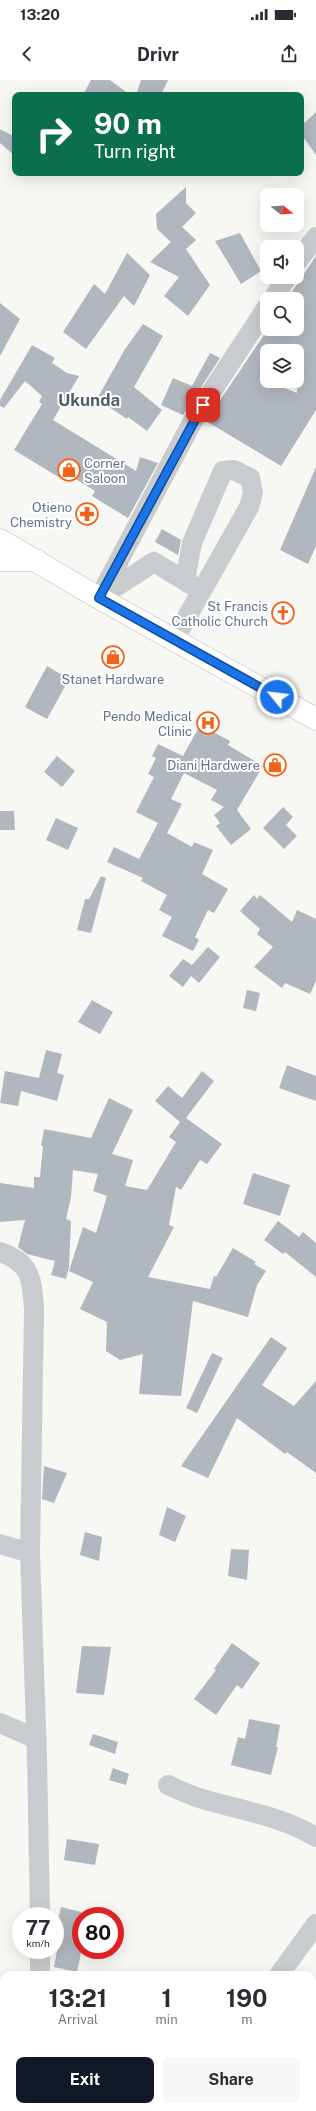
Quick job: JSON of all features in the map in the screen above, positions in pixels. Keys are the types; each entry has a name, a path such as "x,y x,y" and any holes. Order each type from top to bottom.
{"main road":[{"path":"0,540 99,598 316,719"},
{"path":"0,560 36,560"}],"street":[{"path":"304,253 316,237"},
{"path":"99,598 195,417 260,318"},
{"path":"174,640 193,586 249,507 253,493 250,478 234,470 223,471 192,543 193,586"},
{"path":"99,598 154,562 193,586"},
{"path":"0,1252 14,1258 25,1266 32,1282 34,1310 30,1553 37,1739 40,1907"},
{"path":"0,1544 30,1553"},
{"path":"0,1723 37,1739"},
{"path":"168,1785 195,1797 282,1820 297,1826 316,1837"},
{"path":"282,1971 316,1924"},
{"path":"40,1959 40,1971"}],"building":[{"path":"91,80 110,80 126,92 85,92"},
{"path":"141,80 168,80 162,92 137,92"},
{"path":"316,112 316,155 304,138 304,123"},
{"path":"0,129 12,135 12,153 0,143"},
{"path":"186,187 186,203 196,213 182,227 196,240 186,249 210,285 188,316 164,296 179,277 150,262 171,242 157,229 156,214"},
{"path":"240,233 260,272 241,284 215,241"},
{"path":"127,253 150,275 134,306 124,296 86,349 63,332 94,284 105,294"},
{"path":"316,256 316,410 281,466 206,421 263,336 304,336 304,292 292,292 297,284 304,284 304,274"},
{"path":"0,303 20,319 0,356"},
{"path":"143,324 163,336 134,387 162,410 147,431 128,417 127,419 97,399 125,349"},
{"path":"32,345 55,358 52,363 67,373 79,376 53,420 136,471 140,457 158,463 128,518 92,496 95,491 69,475 65,481 14,450 42,404 39,402 42,396 25,381 4,408 0,406 0,400"},
{"path":"210,353 220,358 183,415 161,405 173,378 192,386"},
{"path":"316,467 316,546 308,564 280,550"},
{"path":"162,529 181,540 178,555 155,542"},
{"path":"47,666 69,679 47,719 25,707"},
{"path":"200,725 230,741 228,745 263,766 237,810 251,829 231,845 216,826 220,823 214,815 224,807 211,800 217,790 184,773 171,799 182,804 167,833 192,847 194,842 213,850 202,874 228,889 214,913 208,910 195,937 199,940 193,951 162,936 172,917 159,910 167,895 141,881 143,878 107,862 114,847 139,859 158,823 136,812 154,777 148,774 156,758 152,756 158,744 183,756"},
{"path":"57,756 75,771 62,787 44,772"},
{"path":"283,807 293,817 286,825 297,836 284,849 263,828"},
{"path":"0,811 14,811 15,830 0,830"},
{"path":"56,818 78,828 68,850 46,840"},
{"path":"101,876 106,878 91,933 77,930 85,899 89,899"},
{"path":"254,895 257,899 260,895 292,922 297,910 316,919 316,981 310,994 285,983 282,988 254,967 273,947 257,934 260,929 240,911"},
{"path":"208,947 220,957 199,983 191,976 183,987 169,976 183,959 192,965"},
{"path":"247,990 260,993 256,1011 243,1008"},
{"path":"92,1000 113,1012 100,1034 78,1022"},
{"path":"46,1050 62,1054 57,1073 64,1075 57,1101 21,1091 18,1106 0,1103 5,1071 39,1078"},
{"path":"287,1065 316,1076 316,1101 279,1088"},
{"path":"202,1071 214,1081 186,1118 222,1144 207,1164 200,1160 181,1190 176,1187 169,1225 174,1227 148,1277 210,1289 214,1276 216,1277 233,1248 256,1262 254,1264 266,1271 257,1285 248,1317 193,1301 181,1396 139,1394 143,1354 120,1360 106,1351 107,1322 80,1309 93,1282 69,1271 83,1227 96,1233 107,1196 93,1191 98,1174 73,1170 71,1197 66,1219 71,1221 69,1267 66,1279 51,1275 55,1261 27,1254 18,1247 25,1220 0,1222 0,1183 34,1188 34,1177 40,1177 43,1146 41,1146 44,1129 91,1138 109,1098 133,1110 112,1154 133,1160 125,1186 147,1190 176,1142 169,1137 180,1122 155,1101 168,1086 182,1098"},
{"path":"253,1173 290,1185 280,1216 243,1204"},
{"path":"278,1221 299,1237 303,1232 316,1243 316,1277 285,1252 283,1254 264,1240"},
{"path":"271,1337 287,1348 262,1385 294,1406 316,1381 316,1473 287,1452 285,1454 237,1418 208,1478 181,1466"},
{"path":"212,1353 223,1358 197,1413 186,1408"},
{"path":"44,1466 67,1473 54,1503 42,1499"},
{"path":"167,1507 186,1516 175,1542 159,1535"},
{"path":"85,1532 102,1537 99,1561 80,1555"},
{"path":"231,1549 249,1550 247,1580 228,1576"},
{"path":"232,1643 260,1663 242,1689 237,1685 216,1715 194,1699 216,1670 214,1669"},
{"path":"82,1646 111,1647 104,1695 76,1693"},
{"path":"249,1719 280,1725 276,1747 278,1747 271,1775 231,1765 238,1737 245,1739"},
{"path":"93,1734 118,1742 115,1754 89,1745"},
{"path":"113,1768 129,1774 126,1785 109,1780"},
{"path":"67,1839 99,1844 95,1865 64,1860"},
{"path":"64,1908 72,1910 72,1959 80,1959 77,1971 54,1967 56,1959 64,1959"}],"place":[{"name":"Corner Saloon","path":"69,470"},
{"name":"Otieno Chemistry","path":"87,514"},
{"name":"St Francis Catholic Church","path":"283,613"},
{"name":"Stanet Hardware","path":"113,657"},
{"name":"Pendo Medical Clinic","path":"208,723"},
{"name":"Diani Hardwere","path":"275,765"}],"district":[{"name":"Ukunda","path":"89,400"}],"route":[{"path":"203,405 195,417 99,598 277,697"}]}
